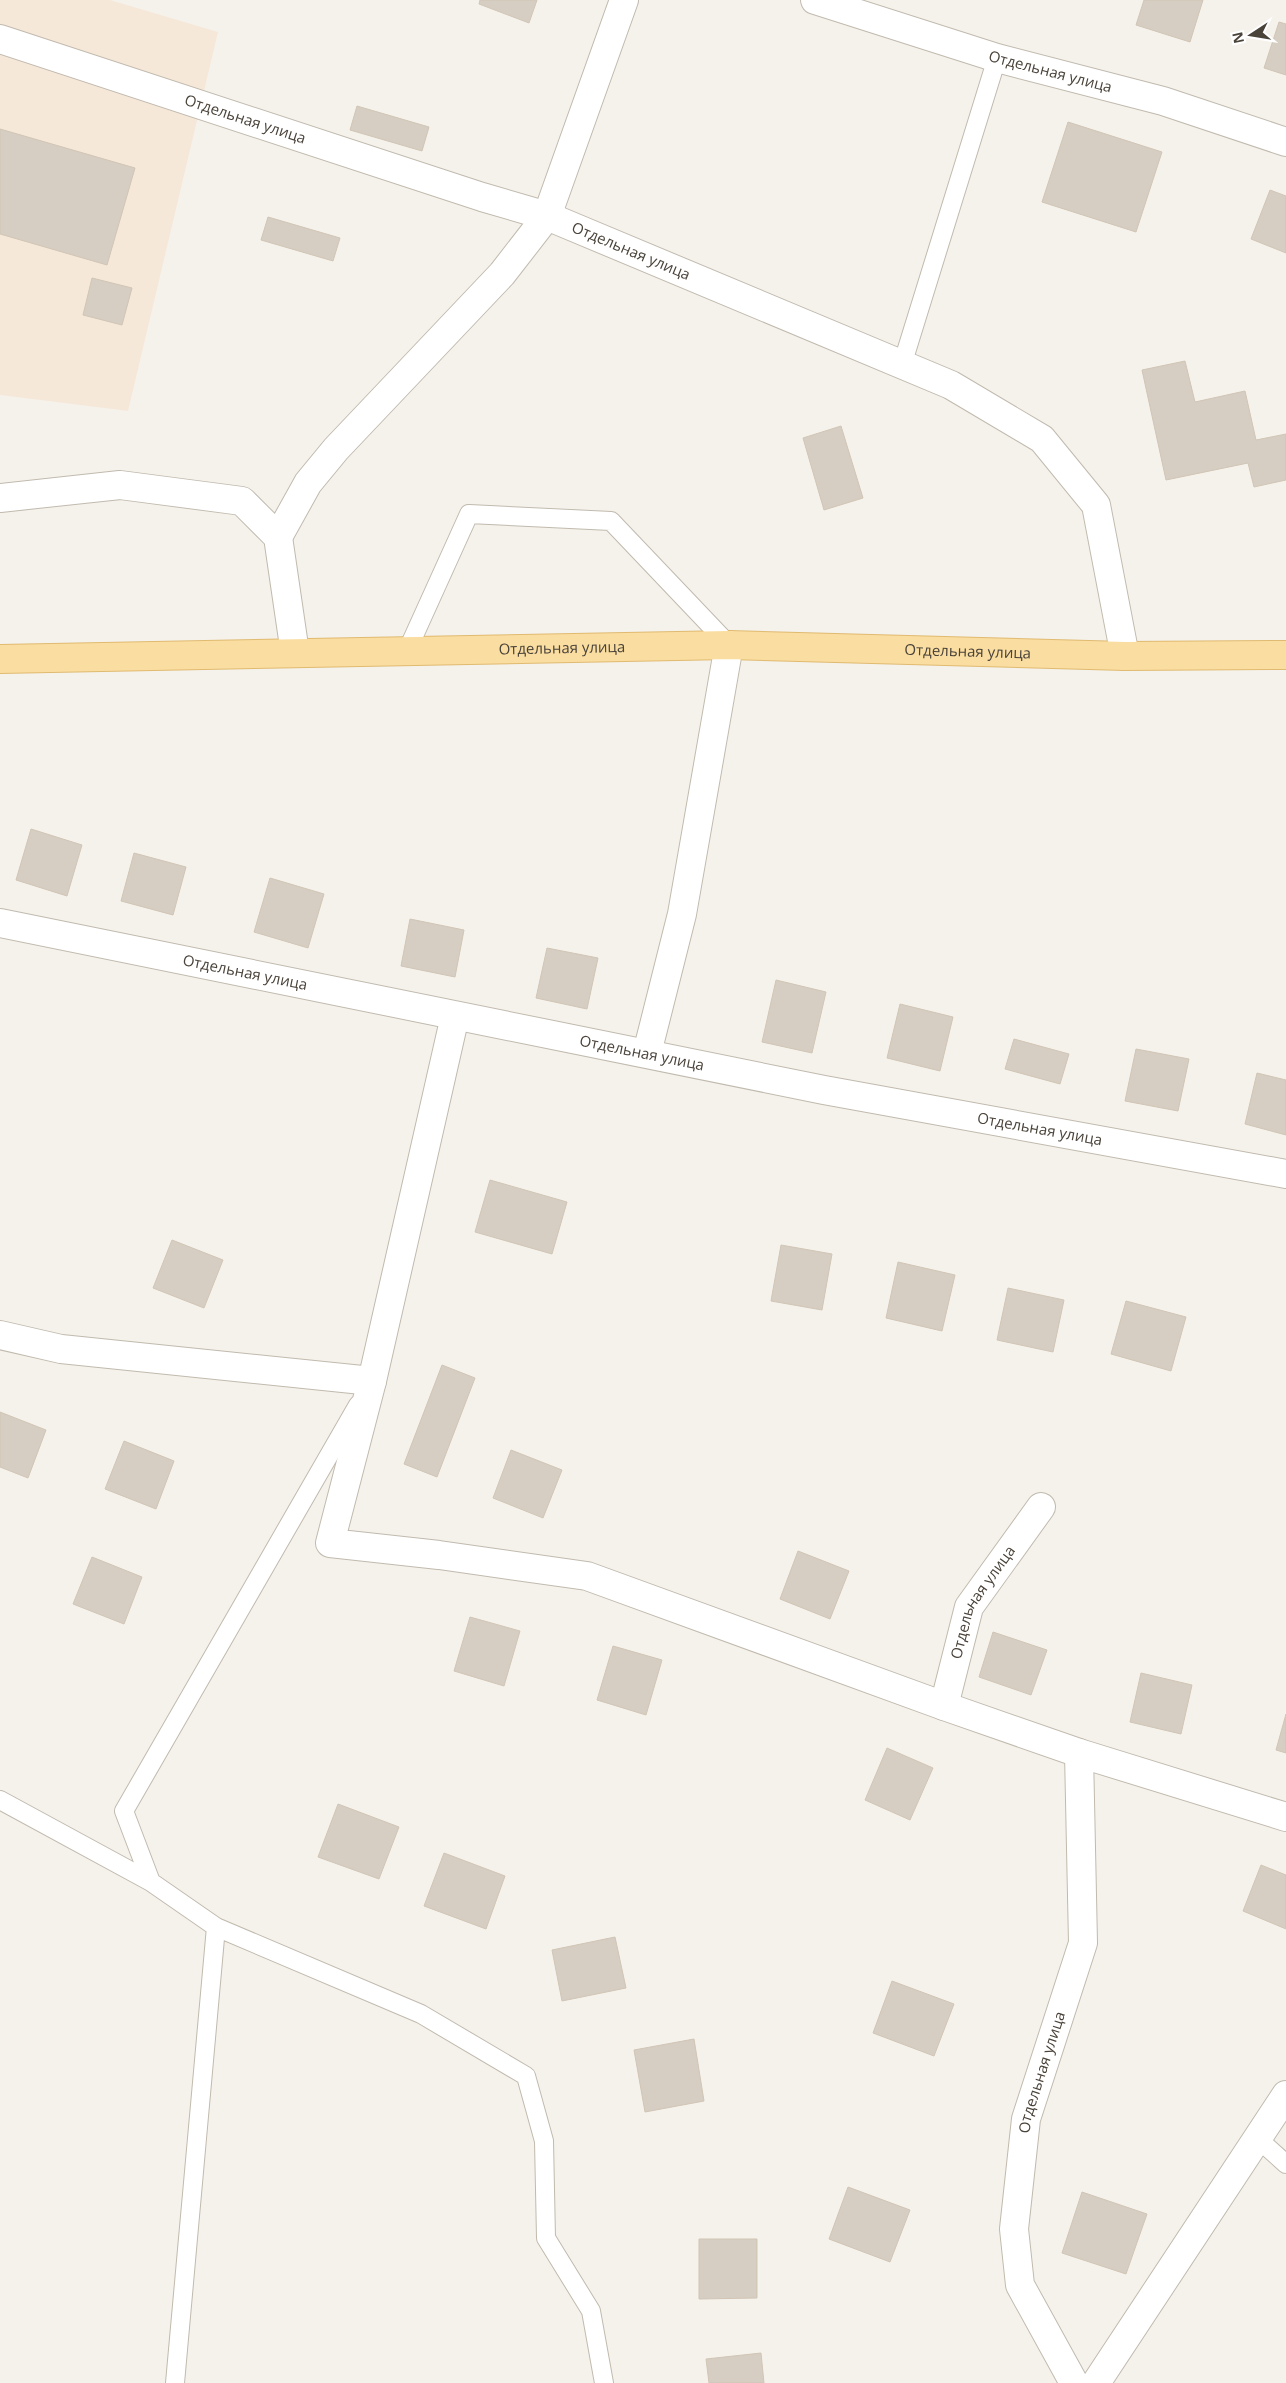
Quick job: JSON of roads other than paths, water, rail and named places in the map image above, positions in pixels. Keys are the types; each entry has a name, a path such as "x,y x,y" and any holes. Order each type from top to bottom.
{"main road":[{"name":"Отдельная улица","path":"0,659 729,644 1125,656 1286,655"}],"street":[{"path":"278,537 308,483 336,449 502,274 547,216 624,0"},
{"name":"Отдельная улица","path":"814,0 997,58 1163,101 1286,142"},
{"name":"Отдельная улица","path":"0,38 482,197 547,216 951,385 1042,439 1096,505 1125,656"},
{"path":"0,498 120,485 242,501 278,537 295,653"},
{"path":"647,1053 682,914 729,644"},
{"name":"Отдельная улица","path":"0,923 824,1090 1286,1174"},
{"path":"455,1016 372,1381 330,1544 439,1555 587,1576 1079,1753 1286,1817"},
{"path":"0,1335 61,1349 372,1381"},
{"name":"Отдельная улица","path":"944,1706 969,1607 1041,1507"},
{"name":"Отдельная улица","path":"1074,2383 1020,2285 1014,2229 1026,2119 1083,1943 1079,1753"},
{"path":"1096,2383 1286,2094"}],"lane":[{"path":"902,365 997,58"},
{"path":"407,651 469,514 611,520 729,644"},
{"path":"151,1882 124,1811 372,1381"},
{"path":"0,1800 151,1882 216,1927 421,2014 526,2076 544,2142 546,2238 591,2311 604,2383"},
{"path":"175,2383 216,1927"},
{"path":"1256,2137 1286,2164"}]}
